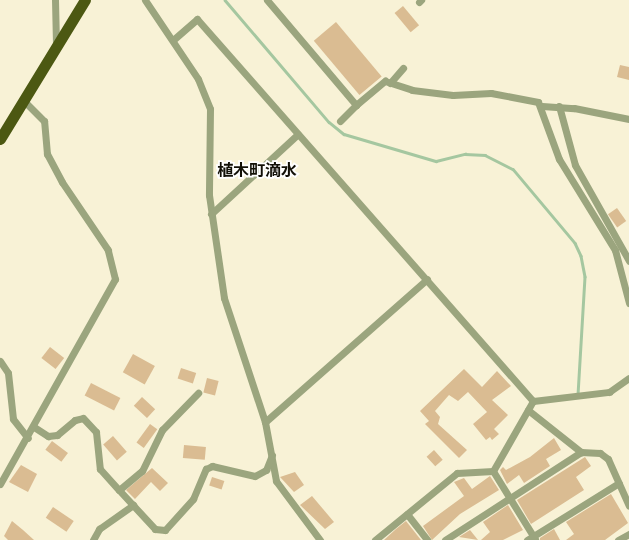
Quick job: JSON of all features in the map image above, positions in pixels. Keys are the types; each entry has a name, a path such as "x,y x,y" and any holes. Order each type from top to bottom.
{"highway":[{"path":"0,140 56,45 85,0"}],"street":[{"path":"55,0 56,45"},
{"path":"145,0 198,78 210,109 211,214 224,298 265,422 276,481 320,540"},
{"path":"267,0 356,105"},
{"path":"173,40 197,19 533,401"},
{"path":"390,83 403,68"},
{"path":"340,121 356,105 386,81 412,90 453,95 491,93 538,102 542,106 559,159 615,250 629,302"},
{"path":"0,484 28,438 115,279 114,265 47,154 44,121 23,100"},
{"path":"542,106 559,106 629,119"},
{"path":"559,106 575,165 629,261"},
{"path":"211,214 298,134"},
{"path":"265,422 427,279"},
{"path":"0,361 8,373 13,419 28,438"},
{"path":"533,401 609,392 629,378"},
{"path":"119,490 142,471 162,430 198,393"},
{"path":"493,471 533,401"},
{"path":"528,410 581,452"},
{"path":"34,427 48,436 57,435 75,420 83,418 96,432 100,469 156,529 164,530 193,499 206,469 212,466 255,476 266,470 272,454"},
{"path":"445,540 508,496 581,452 600,452 608,459 629,506"},
{"path":"493,471 532,539 619,484"},
{"path":"375,540 457,473 493,471"},
{"path":"93,540 99,529 133,505"},
{"path":"407,514 427,540"},
{"path":"618,540 629,534"}],"building":[{"path":"403,6 419,25 411,32 395,13"},
{"path":"336,22 382,76 359,95 314,41"},
{"path":"620,65 629,67 629,80 617,77"},
{"path":"617,208 626,221 617,227 608,214"},
{"path":"50,347 64,358 56,369 41,358"},
{"path":"133,354 155,366 145,384 123,372"},
{"path":"181,368 196,373 193,383 178,378"},
{"path":"464,369 482,387 497,371 511,386 492,400 508,415 494,429 499,434 492,440 490,437 486,440 473,424 487,412 468,392 458,401 449,395 435,411 440,417 438,424 467,450 459,458 425,424 429,421 420,411"},
{"path":"207,378 219,381 215,395 203,393"},
{"path":"91,383 120,398 114,410 85,395"},
{"path":"142,397 155,409 147,418 134,406"},
{"path":"150,424 157,429 144,448 136,443"},
{"path":"113,436 127,452 117,460 103,445"},
{"path":"554,438 561,450 546,459 550,466 524,483 519,475 507,484 500,470 503,467 506,470 530,457"},
{"path":"52,441 68,453 61,462 45,450"},
{"path":"184,445 206,447 205,460 183,458"},
{"path":"434,450 443,460 435,466 427,457"},
{"path":"585,457 591,466 576,477 584,490 531,524 517,500"},
{"path":"21,465 37,474 28,492 9,482"},
{"path":"152,468 168,483 160,491 151,482 135,499 126,490"},
{"path":"295,472 304,485 294,492 280,477"},
{"path":"490,476 499,490 460,514 432,540 423,526 464,496 454,482 464,478 472,489"},
{"path":"212,477 224,481 222,490 209,486"},
{"path":"611,494 628,523 605,540 566,540 574,534 566,522"},
{"path":"312,496 334,522 325,529 300,505"},
{"path":"508,505 523,530 503,540 481,540 490,532 483,522"},
{"path":"53,507 74,521 66,532 46,518"},
{"path":"12,521 34,540 8,540 4,536"},
{"path":"406,521 421,540 384,540 396,529"},
{"path":"554,529 560,540 540,540 540,538"},
{"path":"470,530 478,540 459,537"}],"waterway":[{"path":"225,0 329,122 344,134 436,161 465,154 485,155 513,169 575,243 581,256 585,277 578,394"}],"district":[{"name":"植木町滴水","path":"257,170"}]}
